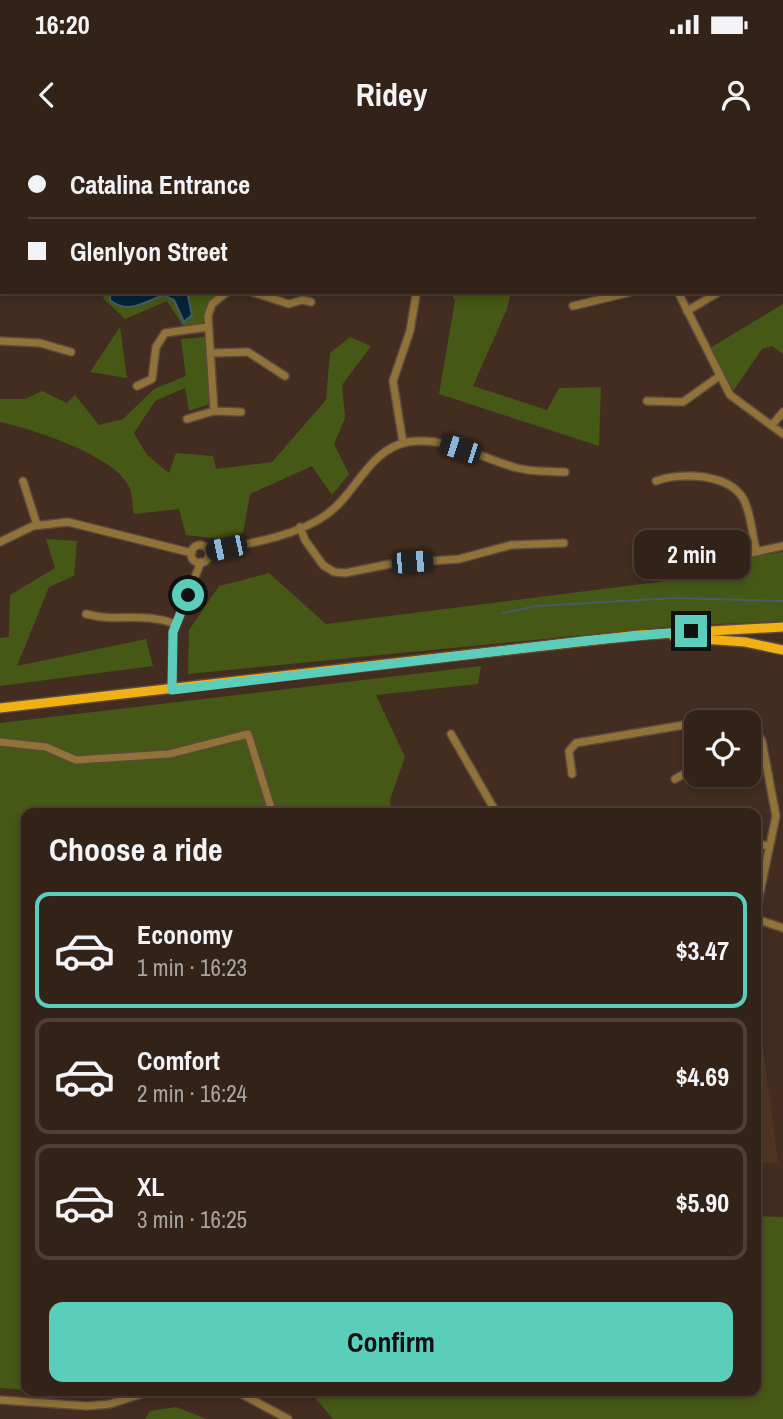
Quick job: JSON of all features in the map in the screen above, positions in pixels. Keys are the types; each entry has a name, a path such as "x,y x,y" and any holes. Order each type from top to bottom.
{"main road":[{"path":"0,708 639,635 783,627"},
{"path":"639,635 745,642 783,650"}],"street":[{"path":"214,411 208,327 212,304 224,294"},
{"path":"258,294 289,304 302,300 311,302"},
{"path":"403,443 393,381 410,331 417,294"},
{"path":"573,306 623,294"},
{"path":"679,294 718,377 730,395 783,434"},
{"path":"687,311 716,294"},
{"path":"137,386 152,379 156,347 165,333 208,327"},
{"path":"0,341 40,343 71,352"},
{"path":"210,353 248,352 285,376"},
{"path":"647,401 683,402 718,377"},
{"path":"187,419 214,411 241,412"},
{"path":"772,425 783,412"},
{"path":"192,553 200,545 209,551 300,527 328,513 349,494 379,456 403,443 441,443 521,469 565,472"},
{"path":"656,481 669,476 715,478 728,486 743,498 756,549"},
{"path":"23,481 37,525"},
{"path":"0,542 37,525 68,522 192,553"},
{"path":"300,527 305,541 323,565 334,572 345,573 390,565 459,559 511,545 564,543"},
{"path":"671,570 756,549 783,546"},
{"path":"172,690 176,624 201,562 206,560 209,551"},
{"path":"192,553 193,558 201,562"},
{"path":"86,614 102,618 153,615 176,624"},
{"path":"572,774 569,751 576,743 684,725"},
{"path":"0,742 46,747 76,760 169,754 248,734 271,808"},
{"path":"451,734 494,808"},
{"path":"761,739 776,816 761,886"},
{"path":"675,779 684,774"},
{"path":"761,845 769,846"},
{"path":"761,921 783,928"},
{"path":"0,1400 87,1406 110,1404 135,1396"},
{"path":"245,1396 288,1419"}],"shaded area":[{"path":"761,1032 778,1162 761,1164"}],"green space":[{"path":"105,294 218,294 208,304 202,325 183,326 167,301 125,319 103,298"},
{"path":"452,294 511,294 507,309 473,386 547,410 559,388 601,387 599,446 439,394 455,301"},
{"path":"783,304 783,354 772,346 762,349 734,390 728,384 710,348"},
{"path":"120,327 127,378 90,372"},
{"path":"205,337 209,404 189,411 185,388 155,401 134,433 147,455 169,473 176,453 213,456 216,469 272,462 326,400 330,353 350,337 371,346 342,385 345,418 334,444 349,474 332,495 312,466 250,494 243,533 221,539 186,535 179,509 134,514 129,487 121,475 107,464 51,437 0,422 0,399 25,399 42,391 67,403 75,395 99,425 123,419 154,389 186,376 181,339"},
{"path":"46,539 77,541 74,576 49,587 17,666 146,639 153,666 0,686 0,638 9,637 10,595 55,568"},
{"path":"783,552 783,621 675,626 188,674 189,630 219,586 269,573 326,624 674,580 681,571 694,566"},
{"path":"481,666 478,684 376,695 405,757 390,800 391,808 21,808 21,1390 0,1388 0,723"},
{"path":"761,1216 783,1217 783,1419 333,1419 314,1396 761,1396"},
{"path":"176,1407 207,1419 145,1419 150,1411"}],"water":[{"path":"110,294 187,294 192,315 184,322 174,300 163,295 129,307 110,300"}],"waterway":[{"path":"503,613 537,606 674,598 783,601"}],"route":[{"path":"188,595 173,632 172,690 583,641 691,631"}]}
